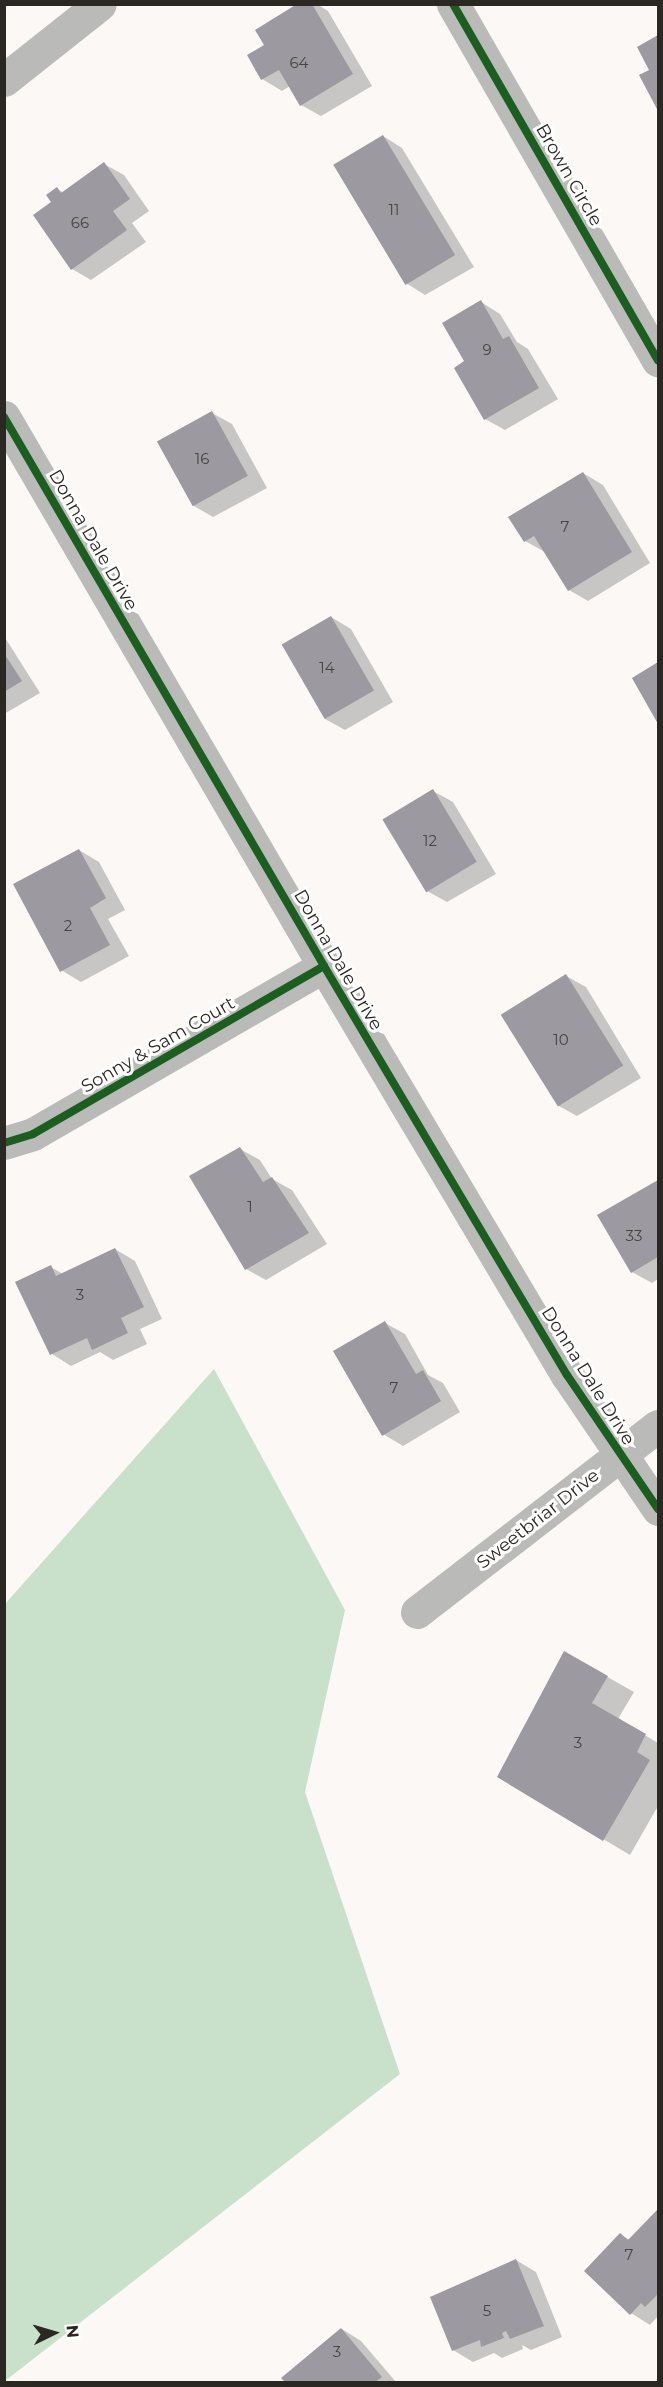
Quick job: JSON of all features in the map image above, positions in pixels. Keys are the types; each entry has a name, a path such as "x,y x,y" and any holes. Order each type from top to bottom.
{"street":[{"path":"4,80 100,4"},
{"name":"Brown Circle","path":"453,4 658,360"},
{"name":"Donna Dale Drive","path":"4,417 324,966 567,1375 658,1509"},
{"name":"Sonny & Sam Court","path":"4,1143 33,1134 324,966"},
{"name":"Sweetbriar Drive","path":"417,1612 658,1425"}],"green space":[{"path":"214,1369 345,1610 305,1792 400,2074 5,2381 5,1604"}],"building":[{"path":"297,4 312,4 353,74 300,106 279,70 261,80 247,55 264,45 255,30"},
{"path":"658,35 658,111 639,75 649,70 637,47"},
{"path":"383,135 455,255 405,285 333,165"},
{"path":"104,162 130,199 113,211 127,230 71,270 33,215 51,202 46,195 57,187 61,193"},
{"path":"481,300 503,339 509,336 539,388 484,420 454,368 464,361 442,323"},
{"path":"212,411 248,476 193,506 157,442"},
{"path":"583,472 632,552 568,591 534,536 524,542 508,517"},
{"path":"331,616 374,690 325,719 282,644"},
{"path":"4,653 22,681 4,692"},
{"path":"658,662 658,724 632,678"},
{"path":"433,789 477,862 426,892 382,819"},
{"path":"79,849 106,898 90,908 110,945 60,972 13,884"},
{"path":"566,974 623,1066 558,1106 501,1015"},
{"path":"240,1147 263,1182 272,1177 309,1233 245,1270 189,1176"},
{"path":"658,1180 658,1257 631,1273 597,1215"},
{"path":"115,1248 144,1307 121,1318 128,1333 92,1350 87,1338 50,1355 15,1282 51,1265 56,1276"},
{"path":"385,1321 416,1374 423,1370 441,1401 382,1436 333,1351"},
{"path":"564,1651 608,1676 592,1703 646,1734 637,1752 650,1760 603,1841 497,1777"},
{"path":"658,2209 658,2294 645,2307 641,2303 630,2315 584,2271 620,2233 628,2240"},
{"path":"516,2259 544,2326 510,2339 506,2331 502,2333 504,2338 481,2347 480,2340 452,2351 430,2297"},
{"path":"341,2328 382,2377 375,2382 285,2382 281,2378"}],"cycle path":[{"path":"453,4 658,360"},
{"path":"4,417 324,966 567,1375 658,1509"},
{"path":"4,1143 33,1134 324,966"}]}
